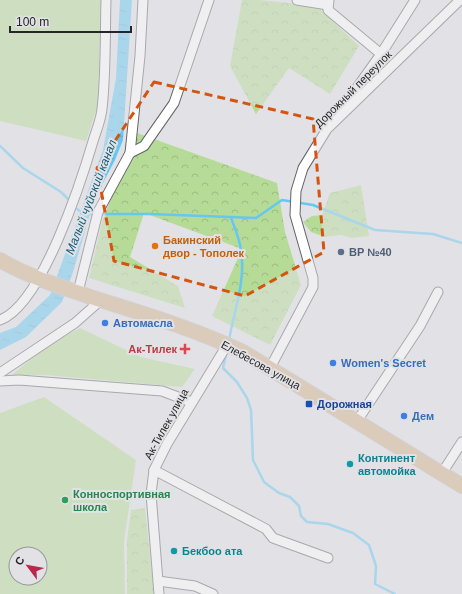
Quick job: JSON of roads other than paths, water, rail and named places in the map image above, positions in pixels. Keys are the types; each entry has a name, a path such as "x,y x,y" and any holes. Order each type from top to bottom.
{"main road":[{"name":"Елебесова улица","path":"0,260 40,279 210,337 227,345 270,368 462,486"}],"street":[{"path":"0,320 5,318 24,300 40,279 82,180 102,110 106,0"},
{"path":"76,292 98,212 130,153 143,0"},
{"path":"130,153 144,146 174,103 209,0"},
{"path":"297,0 329,2 328,10 381,54"},
{"path":"326,129 381,54 415,0"},
{"name":"Дорожный переулок","path":"270,368 313,288 313,278 295,215 296,191 303,168 326,129 460,0"},
{"path":"357,421 420,326 438,292"},
{"path":"0,373 75,323 101,300"},
{"name":"Ак-Тилек улица","path":"159,594 151,494 154,470 191,402 227,345"},
{"path":"0,381 19,380 162,391 191,402"},
{"path":"442,473 462,442"},
{"path":"154,470 261,526 266,529 273,538 328,558"},
{"path":"158,581 195,586 213,594"}],"water":[{"name":"Малый чуйский канал","path":"120,0 132,0 123,140 115,160 94,200 73,272 62,302 26,337 0,350 0,333 16,327 50,295 103,150 116,78"}],"waterway":[{"path":"0,146 23,168 61,192 68,199"},
{"name":"Малый чуйский канал","path":"87,214 150,214 256,218 282,200 313,205 375,230 433,234 462,243"},
{"path":"229,340 239,296 242,273 240,243 231,218"},
{"path":"226,355 223,368 237,382 247,398 251,410 253,460 264,482 279,493 290,497 299,506 301,516 307,522 328,524 353,533 369,545 376,566 375,584 395,594"}],"place":[{"name":"Бакинский двор - Тополек","path":"155,246"},
{"name":"BP №40","path":"341,252"},
{"name":"Автомасла","path":"105,323"},
{"name":"Ак-Тилек","path":"185,349"},
{"name":"Women's Secret","path":"333,363"},
{"name":"Дорожная","path":"309,404"},
{"name":"Дем","path":"404,416"},
{"name":"Континент автомойка","path":"350,464"},
{"name":"Конноспортивная школа","path":"65,500"},
{"name":"Бекбоо ата","path":"174,551"}]}
